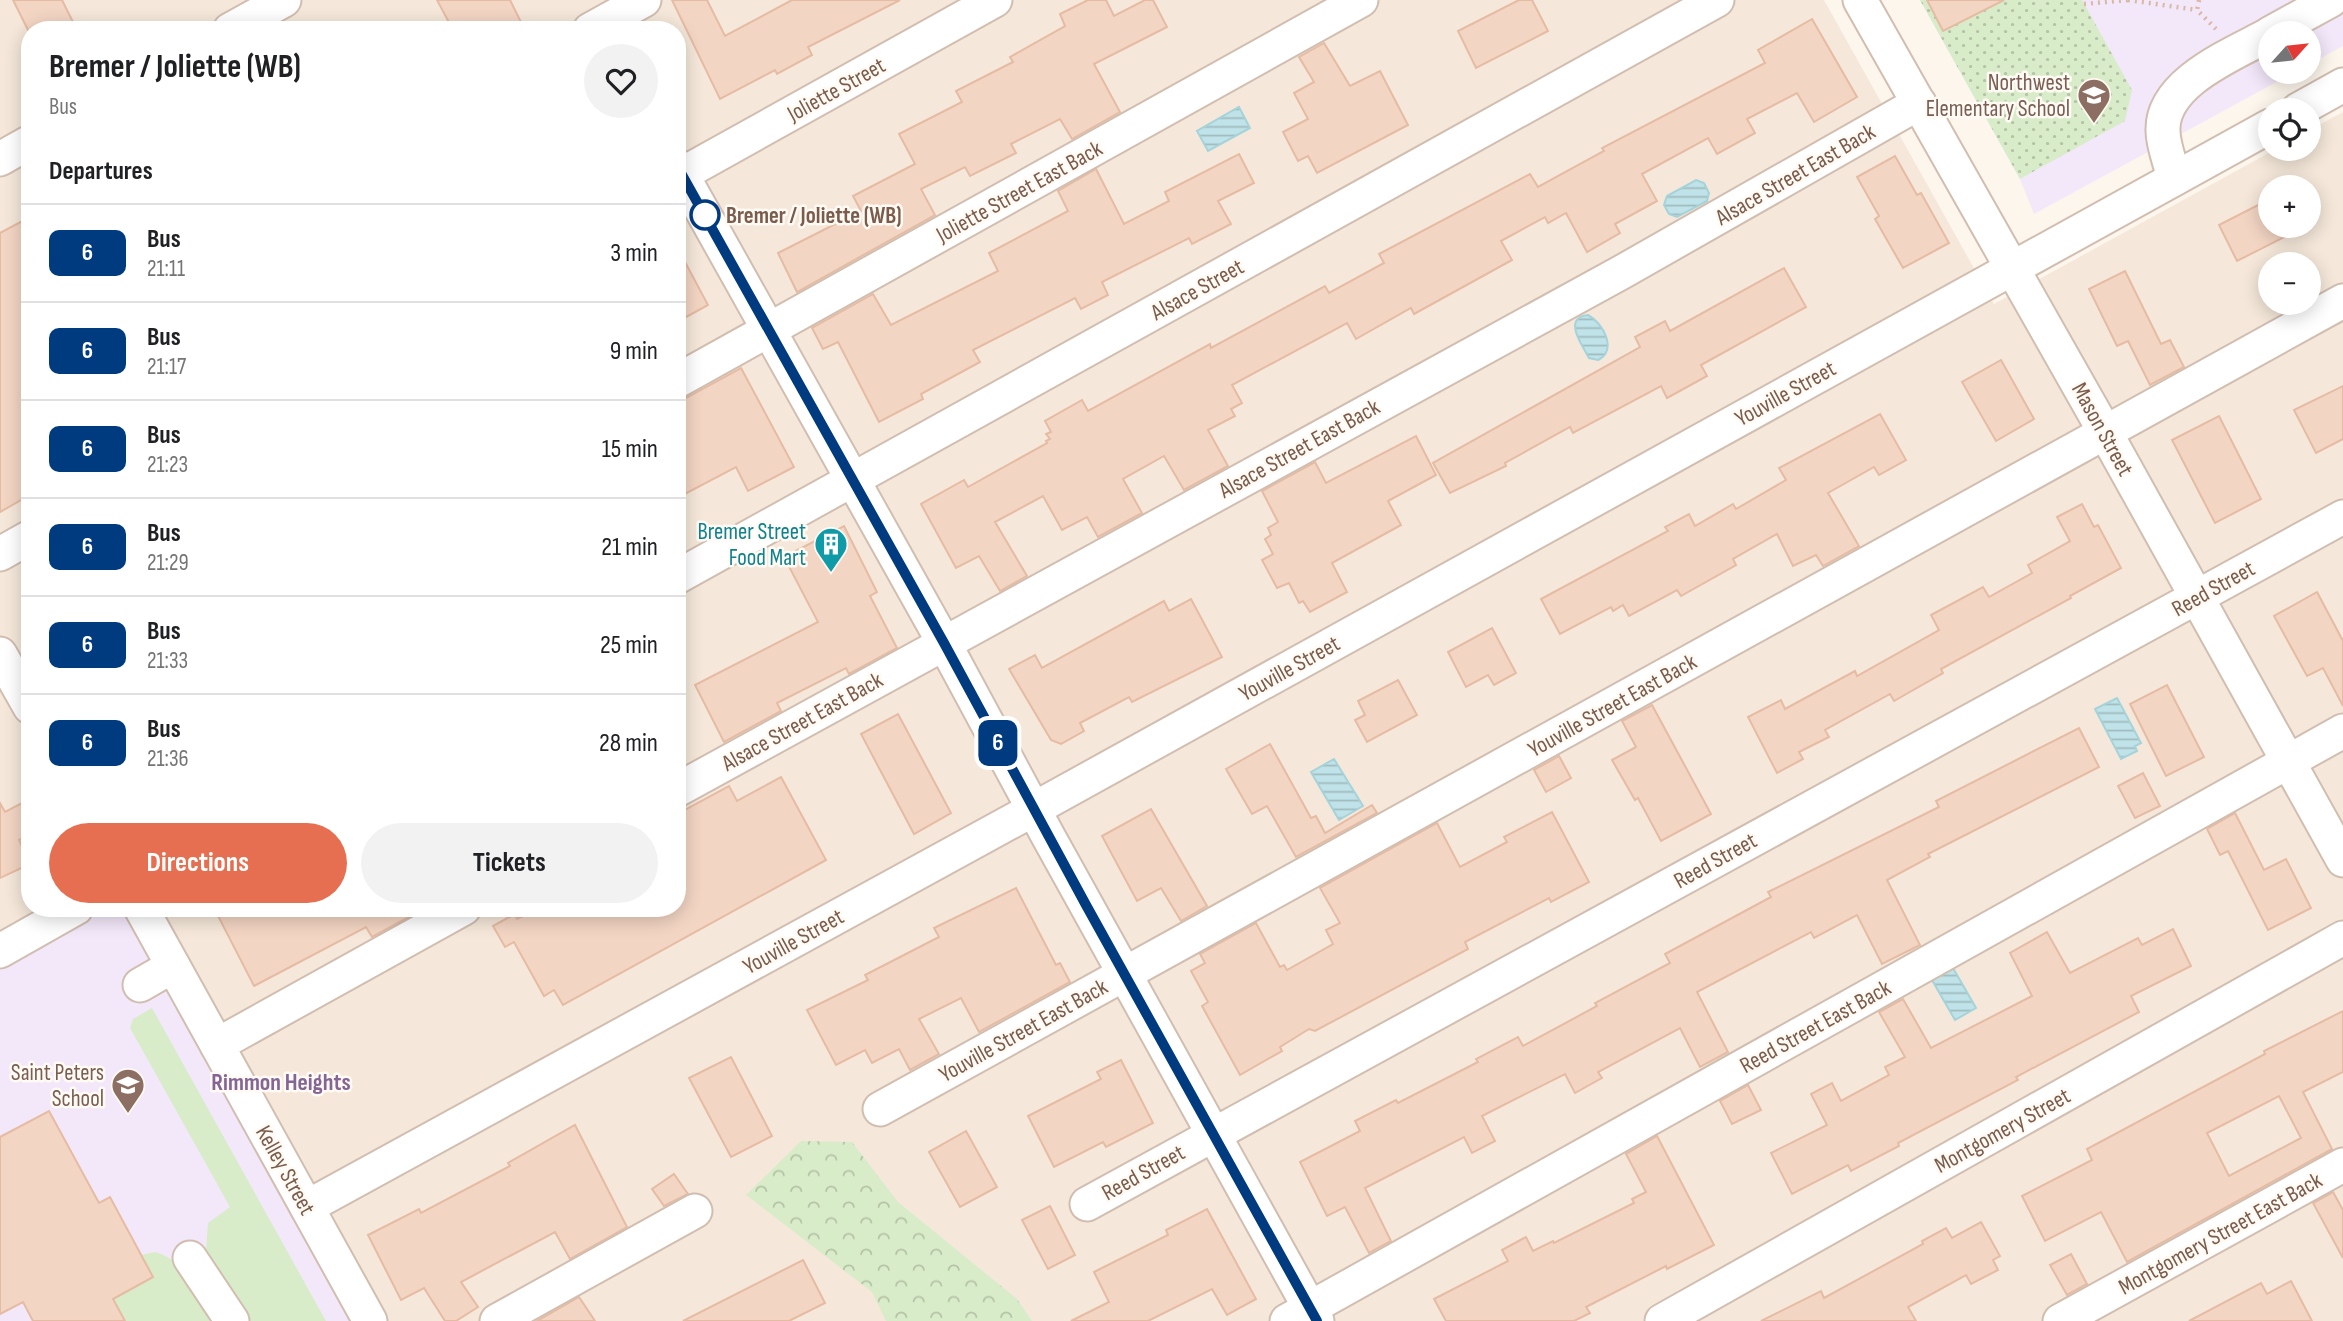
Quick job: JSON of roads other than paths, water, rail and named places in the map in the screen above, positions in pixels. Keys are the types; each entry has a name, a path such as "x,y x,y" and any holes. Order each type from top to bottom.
{"street":[{"path":"246,21 284,0"},
{"path":"594,21 644,0"},
{"name":"Joliette Street","path":"686,168 995,0"},
{"name":"Joliette Street East Back","path":"686,376 1361,0"},
{"name":"Alsace Street","path":"686,572 1717,0"},
{"name":"Mason Street","path":"1860,0 2343,860"},
{"path":"2294,21 2331,0"},
{"path":"2174,178 2163,132 2165,113 2180,89 2200,73 2258,41"},
{"path":"2320,98 2343,85"},
{"name":"Alsace Street East Back","path":"686,785 1610,279 1919,103"},
{"name":"Youville Street","path":"307,1207 2258,132"},
{"path":"0,159 21,147"},
{"path":"686,184 944,643 1213,1133 1305,1317"},
{"name":"Youville Street East Back","path":"880,1109 2343,301"},
{"name":"Reed Street","path":"1087,1204 2343,517"},
{"path":"0,554 21,542"},
{"path":"0,654 21,691"},
{"name":"Reed Street East Back","path":"1305,1317 2343,731"},
{"path":"0,951 60,917"},
{"name":"Kelley Street","path":"146,917 307,1207 361,1318"},
{"path":"217,1045 448,917"},
{"name":"Montgomery Street","path":"1662,1321 2343,938"},
{"path":"140,985 173,966"},
{"name":"Montgomery Street East Back","path":"2060,1321 2343,1165"},
{"path":"497,1321 695,1211"},
{"path":"190,1258 232,1321"}],"water":[{"path":"1239,107 1250,128 1208,151 1197,131"},
{"path":"1696,180 1704,183 1709,193 1707,201 1677,217 1669,214 1664,205 1667,196"},
{"path":"1588,315 1599,324 1608,343 1604,356 1598,360 1589,358 1576,333 1576,321"},
{"path":"2117,698 2141,743 2135,746 2137,751 2121,759 2095,709"},
{"path":"1334,759 1363,806 1339,820 1311,772"},
{"path":"1953,968 1976,1008 1955,1020 1932,980"}],"place":[{"name":"Northwest Elementary School","path":"2094,125"},
{"name":"Bremer / Joliette (WB)","path":"705,215"},
{"name":"Bremer Street Food Mart","path":"831,574"},
{"name":"Saint Peters School","path":"128,1115"}],"district":[{"name":"Rimmon Heights","path":"281,1082"}]}
